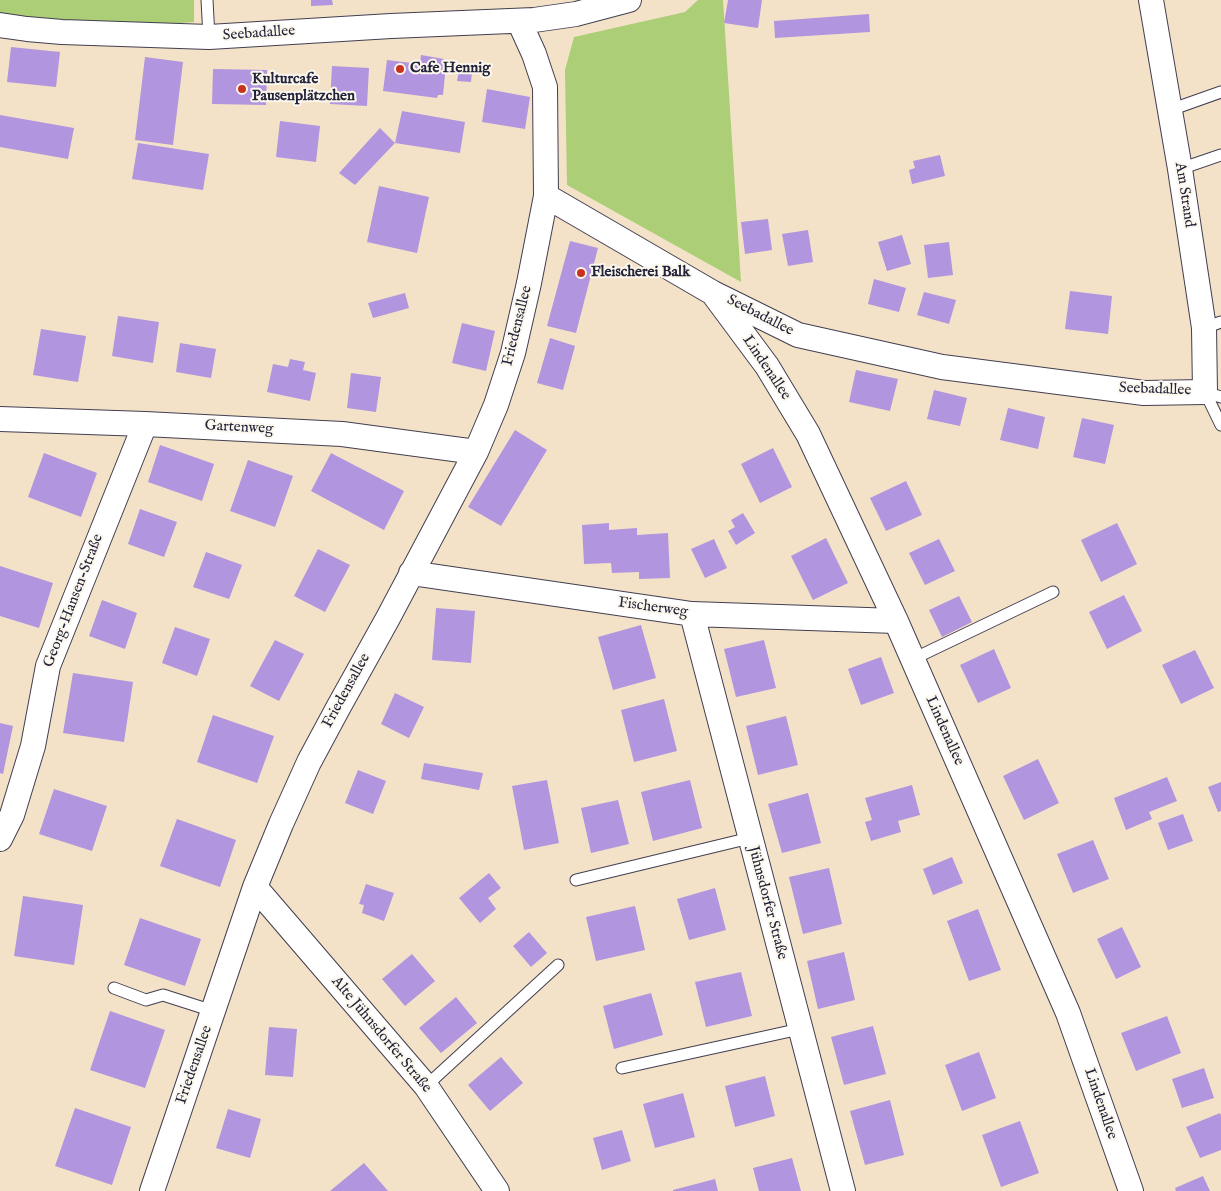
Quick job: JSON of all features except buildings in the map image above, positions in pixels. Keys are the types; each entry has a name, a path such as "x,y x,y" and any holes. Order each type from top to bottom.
{"street":[{"name":"Seebadallee","path":"0,25 62,32 209,37 391,26 519,21 576,14 630,0"},
{"name":"Am Strand","path":"1151,0 1180,169 1212,325 1213,394"},
{"path":"519,21 534,54 544,87 546,196"},
{"name":"Seebadallee","path":"546,196 713,293 798,335 942,367 1144,393 1213,394"},
{"name":"Friedensallee","path":"152,1191 255,887 281,824 309,762 476,452 496,405 513,353 546,196"},
{"name":"Lindenallee","path":"713,293 768,366 808,434 896,622 1068,1013 1131,1191"},
{"name":"Gartenweg","path":"0,419 342,434 476,452"},
{"name":"Georg-Hansen-Straße","path":"0,839 12,815 33,746 48,666 145,424"},
{"name":"Fischerweg","path":"411,573 692,614 896,622"},
{"name":"Jühnsdorfer Straße","path":"692,614 843,1191"},
{"name":"Alte Jühnsdorfer Straße","path":"255,887 426,1086 497,1191"}],"lane":[{"path":"207,0 209,37"},
{"path":"1170,110 1221,92"},
{"path":"1180,169 1221,155"},
{"path":"1213,394 1221,424"},
{"path":"913,660 1053,592"},
{"path":"576,880 750,838"},
{"path":"426,1086 558,965"},
{"path":"114,988 146,1000 163,995 214,1011"},
{"path":"622,1068 800,1029"}],"green space":[{"path":"0,0 194,0 194,22 138,26 0,16"},
{"path":"698,0 723,0 741,282 567,185 565,70 574,37 685,12"}],"place":[{"name":"Cafe Hennig","path":"400,69"},
{"name":"Kulturcafe Pausenplätzchen","path":"242,89"},
{"name":"Fleischerei Balk","path":"581,273"}]}
